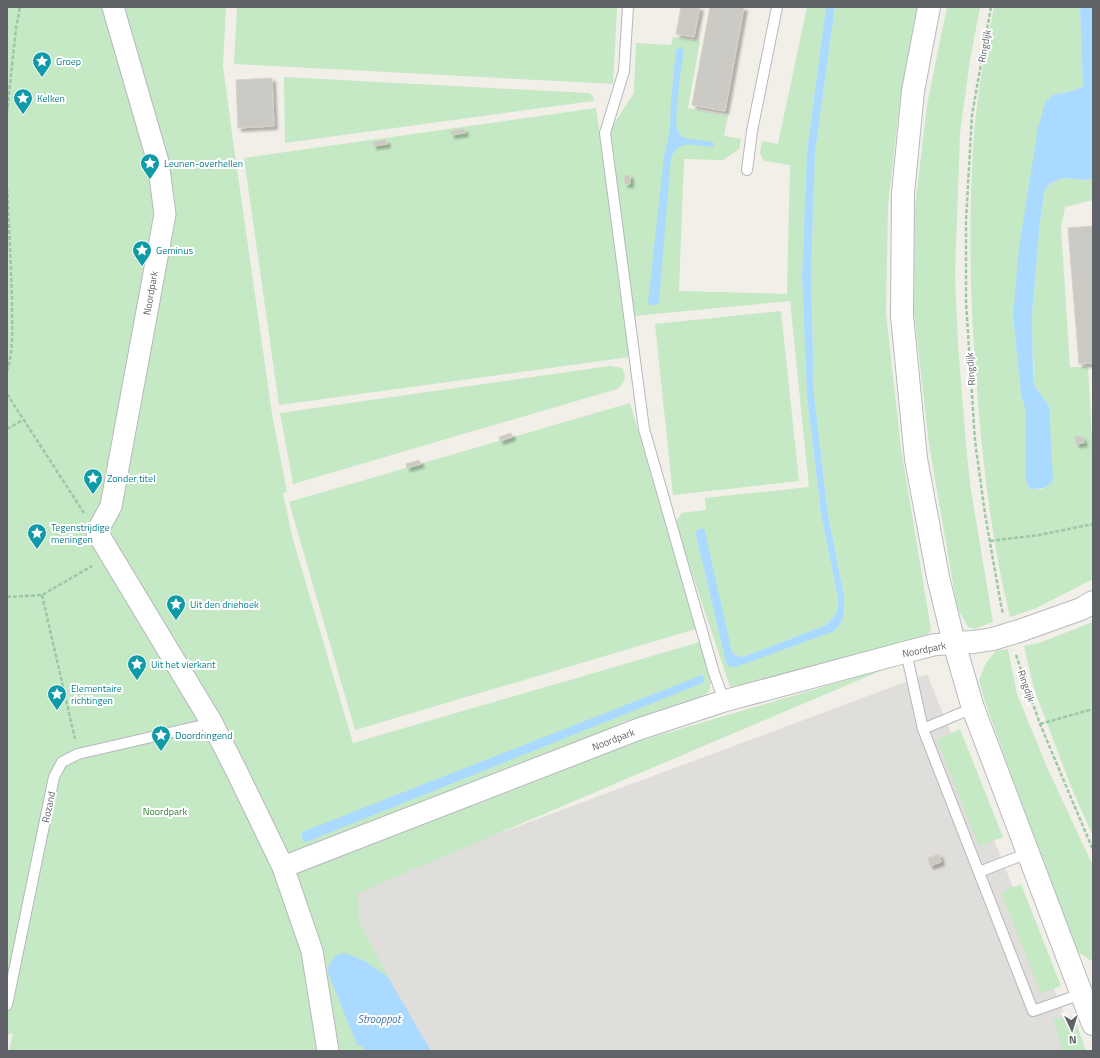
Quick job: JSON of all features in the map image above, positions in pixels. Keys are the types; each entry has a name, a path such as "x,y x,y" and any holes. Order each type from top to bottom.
{"main road":[{"path":"929,7 914,91 903,193 902,316 916,459 938,577 954,644 973,708 1093,1024"},
{"path":"954,644 994,639 1081,608 1093,602"}],"street":[{"name":"Noordpark","path":"97,532 111,506 165,214 158,162 113,7"},
{"path":"97,532 212,723 283,867 312,951 328,1051"},
{"name":"Noordpark","path":"283,867 639,729 724,701 933,645 954,644"}],"lane":[{"path":"628,7 624,71 605,133 644,429 714,673 724,701"},
{"path":"747,170 752,131 777,7"},
{"path":"906,652 923,729 1033,1011 1082,994"},
{"path":"923,729 973,708"},
{"name":"Rozand","path":"7,1005 54,777 62,762 78,754 212,723"},
{"path":"979,872 1028,853"}],"path":[{"path":"7,113 16,28 20,7"},
{"name":"Ringdijk","path":"991,7 972,115 966,220 966,295 969,364 975,441 1001,605 1014,632 1040,724 1093,850"},
{"path":"7,188 13,342 11,358 7,371"},
{"path":"7,394 97,532"},
{"path":"7,429 23,420"},
{"path":"990,541 1039,535 1093,524"},
{"path":"7,597 42,595 111,554"},
{"path":"42,595 78,754"},
{"path":"1040,724 1093,709"}],"shaded area":[{"path":"927,674 1079,1051 389,1051 328,897"}],"green space":[{"name":"Noordpark","path":"7,7 226,7 223,66 272,414 287,492 283,493 292,536 353,743 700,642 711,681 709,692 689,705 623,722 607,733 338,852 643,740 887,668 358,893 359,921 388,977 365,961 363,1047 365,1051 9,1051 13,1033 7,1035"},
{"path":"237,7 617,7 613,84 234,64"},
{"path":"807,7 826,7 807,151 802,276 807,396 821,514 838,598 836,613 826,625 743,657 735,655 732,652 695,531 726,663 736,667 838,628 844,596 828,514 814,395 811,276 815,153 835,7 920,7 900,100 888,206 886,313 901,448 931,630 926,636 732,693 675,522 682,513 706,510 705,498 809,487 790,301 634,316 609,131 634,93 636,43 671,45 673,37 700,41 688,108 728,116 724,136 741,139 739,149 723,160 684,159 679,291 787,294 790,165 764,161 760,153 762,141 778,144"},
{"path":"947,7 980,7 970,60 960,133 955,274 958,344 967,456 971,490 993,622 974,629 968,627 957,607 929,444 914,312 915,208 927,105"},
{"path":"994,7 1080,7 1083,86 1076,90 1053,95 1013,316 1021,395 1026,411 1025,476 1029,489 1043,489 1049,406 1034,385 1032,316 1040,221 1045,189 1055,181 1064,178 1087,180 1093,178 1093,200 1065,207 1061,228 1070,367 1088,367 1093,457 1093,579 1034,609 1010,617 993,533 985,476 977,391 971,295 970,231 975,119"},
{"path":"284,77 588,93 592,95 594,99 593,101 285,143"},
{"path":"596,108 630,357 279,405 244,158"},
{"path":"781,311 799,481 673,495 655,324"},
{"path":"610,366 622,368 624,372 624,380 617,389 293,484 280,413"},
{"path":"630,403 696,629 355,730 289,502"},
{"path":"1093,622 1093,836 1072,789 1034,689 1024,646 1039,643"},
{"path":"1008,649 1017,694 1046,765 1093,866 1093,962 1074,949 985,702 979,680 986,663 996,651"},
{"path":"960,729 1003,837 979,846 937,740"},
{"path":"1021,884 1061,986 1041,993 1001,892"},
{"path":"1074,1016 1086,1051 1063,1051 1053,1019"}],"water":[{"path":"826,7 835,7 815,153 811,276 814,395 828,514 844,596 844,612 842,621 832,632 736,667 730,667 726,663 695,531 704,528 732,652 735,655 743,657 826,625 834,616 838,607 838,598 821,514 807,396 802,276 807,151"},
{"path":"1080,7 1093,7 1093,178 1087,180 1064,178 1055,181 1045,189 1040,221 1032,316 1033,369 1034,385 1049,406 1053,480 1046,487 1040,489 1029,489 1025,476 1026,411 1021,395 1013,316 1019,248 1038,128 1045,103 1053,95 1076,90 1083,86"},
{"path":"681,47 684,51 676,121 677,130 682,137 713,142 714,145 712,147 688,144 683,145 674,151 671,157 659,303 653,306 648,303 664,156 670,130 676,50"},
{"path":"702,675 704,677 703,683 306,842 302,839 302,832"},
{"name":"Strooppot","path":"345,953 365,961 388,977 431,1051 365,1051 363,1047 357,1045 327,970 336,956"}],"building":[{"path":"681,7 700,7 694,37 676,34"},
{"path":"710,7 744,7 725,111 692,105"},
{"path":"272,78 274,126 238,128 236,80"},
{"path":"464,129 465,133 451,135 451,131"},
{"path":"386,140 387,144 373,146 373,142"},
{"path":"630,175 630,184 625,184 624,176"},
{"path":"1093,226 1093,363 1079,364 1068,228"},
{"path":"511,433 512,437 500,441 499,437"},
{"path":"1075,436 1080,436 1084,443 1076,444"},
{"path":"419,460 421,464 407,468 406,464"},
{"path":"939,854 941,862 930,866 928,858"}],"place":[{"name":"Groep","path":"42,78"},
{"name":"Kelken","path":"23,115"},
{"name":"Leunen-overhellen","path":"150,180"},
{"name":"Geminus","path":"142,267"},
{"name":"Zonder titel","path":"93,495"},
{"name":"Tegenstrijdige meningen","path":"37,550"},
{"name":"Uit den driehoek","path":"176,621"},
{"name":"Uit het vierkant","path":"137,681"},
{"name":"Elementaire richtingen","path":"57,711"},
{"name":"Doordringend","path":"161,752"}]}
